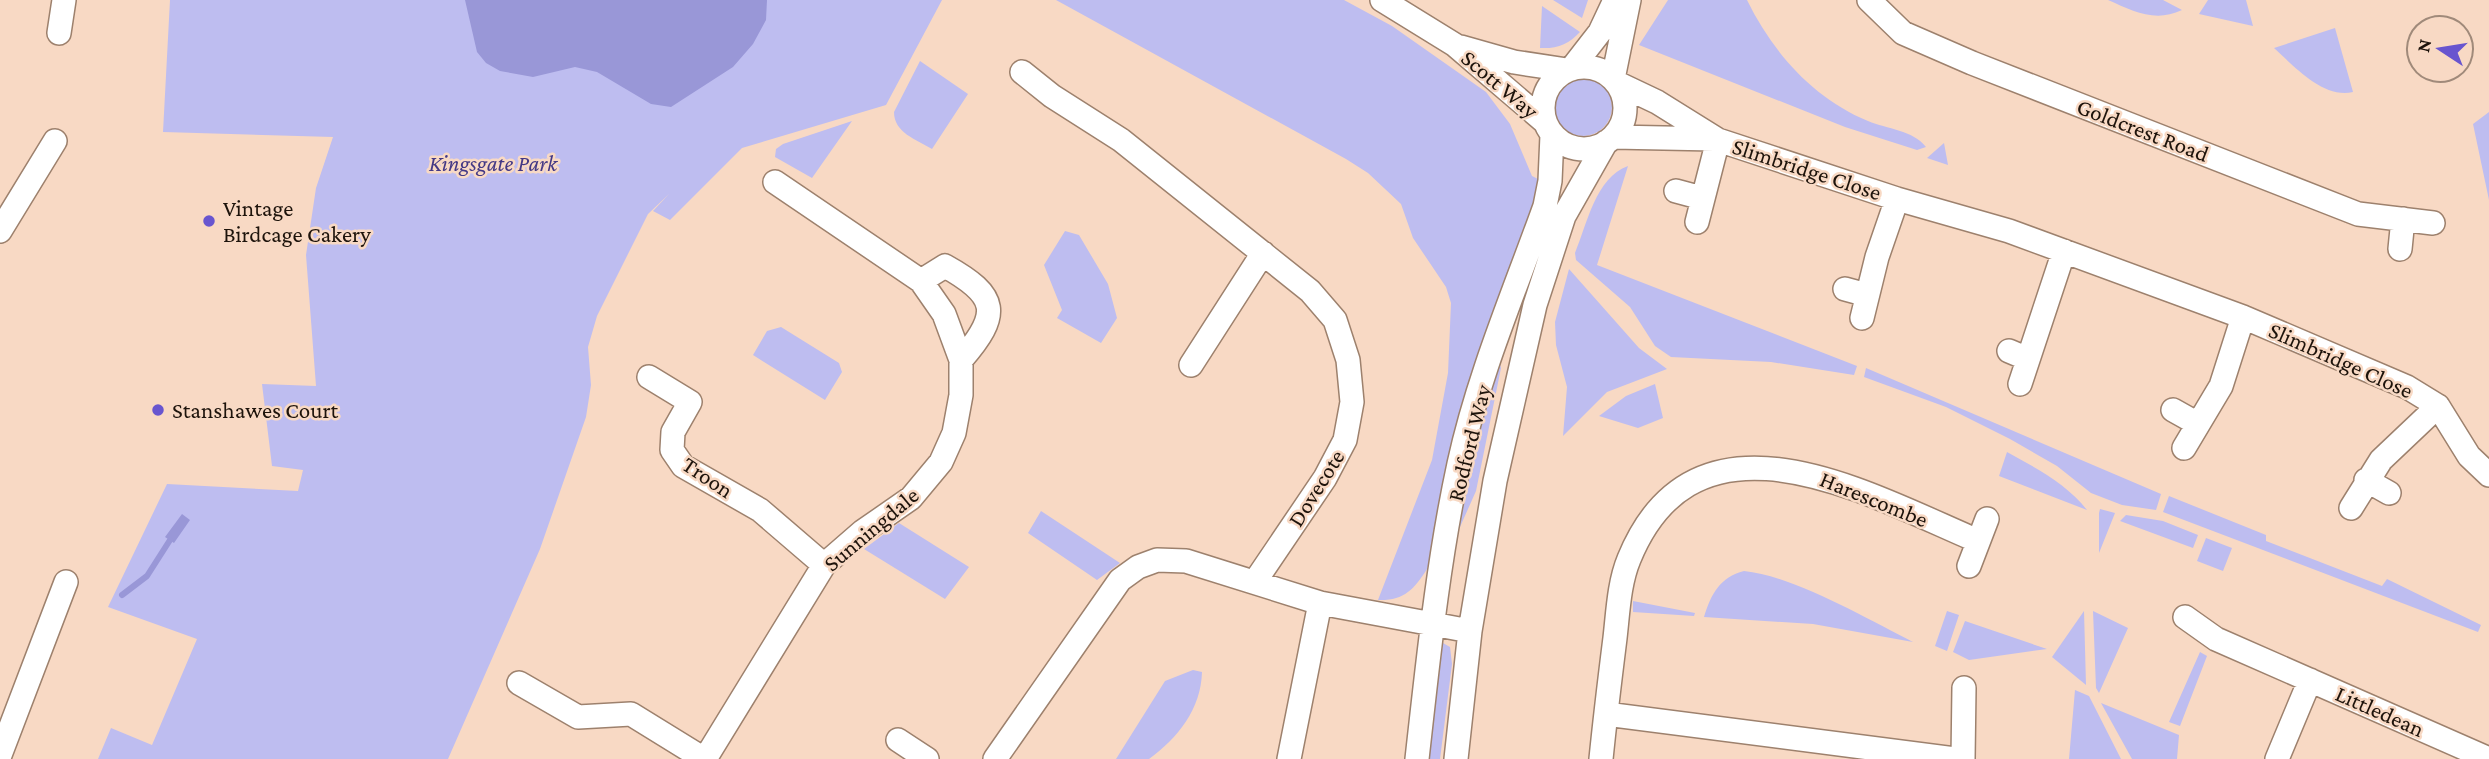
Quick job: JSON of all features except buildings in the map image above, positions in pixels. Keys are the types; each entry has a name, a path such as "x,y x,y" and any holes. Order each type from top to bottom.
{"street":[{"path":"59,33 64,0"},
{"name":"Scott Way","path":"1382,0 1455,46 1549,128"},
{"path":"1615,0 1600,32 1569,69 1551,83 1545,95 1549,128 1572,147 1586,149 1609,140 1622,123 1625,110 1615,81 1629,0"},
{"name":"Goldcrest Road","path":"1868,0 1903,33 1972,63 2358,214 2433,223"},
{"name":"Scott Way","path":"1455,46 1514,62 1569,69"},
{"path":"1569,69 1586,67 1604,72 1615,81"},
{"name":"Dovecote","path":"1022,72 1052,96 1121,140 1310,290 1335,320 1348,360 1352,402 1345,440 1325,478 1256,580"},
{"name":"Slimbridge Close","path":"1615,81 1657,102 1718,139 2064,251 2243,317 2407,387 2438,406 2469,456 2489,475"},
{"name":"Rodford Way","path":"1417,759 1432,625 1459,464 1472,415 1545,206 1550,181 1549,128"},
{"name":"Slimbridge Close","path":"1609,140 1718,139"},
{"name":"Slimbridge Close","path":"1696,222 1718,139"},
{"name":"Rodford Way","path":"1455,759 1470,631 1495,481 1549,255 1564,216 1609,140"},
{"path":"0,231 55,141"},
{"name":"Sunningdale","path":"705,759 824,565 862,532 911,498 941,462 954,433 961,395 961,360 944,314 921,281 775,183"},
{"path":"1676,191 1702,198"},
{"name":"Slimbridge Close","path":"1862,318 1856,292 1897,199"},
{"path":"2400,249 2403,219"},
{"path":"2020,384 2018,355 2064,251"},
{"path":"1201,362 1263,253"},
{"path":"921,281 945,266 974,282 982,293 989,318 982,336 961,360"},
{"name":"Slimbridge Close","path":"2184,448 2221,386 2243,317"},
{"name":"Troon","path":"649,377 690,402 673,432 672,450 683,466 760,510 824,565"},
{"name":"Slimbridge Close","path":"2351,508 2366,480 2381,460 2438,406"},
{"path":"2173,410 2198,425"},
{"name":"Harescombe","path":"1601,759 1621,589 1628,560 1660,508 1687,485 1722,471 1759,467 1793,470 1831,479 1978,541"},
{"path":"2366,480 2389,493"},
{"path":"1969,566 1987,519"},
{"path":"995,759 1120,580 1138,567 1157,560 1186,561 1256,580 1320,603 1470,631"},
{"path":"0,755 66,582"},
{"path":"1289,759 1320,603"},
{"name":"Littledean","path":"2185,617 2216,639 2489,759"},
{"name":"Littledean","path":"2277,759 2310,680"},
{"path":"519,683 578,717 631,714 705,759"},
{"path":"1963,759 1964,688"},
{"path":"1606,714 1955,759"},
{"path":"898,740 927,759"}],"green space":[{"name":"Kingsgate Park","path":"170,0 942,0 886,105 742,148 670,220 653,211 669,194 648,214 597,316 588,347 591,385 586,417 540,549 448,759 98,759 111,728 152,745 197,639 108,607 167,484 298,491 303,470 272,466 262,384 316,386 306,255 316,188 333,137 163,132"},
{"path":"1056,0 1344,0 1392,26 1486,92 1510,124 1532,176 1540,180 1526,241 1427,569 1407,593 1394,599 1378,600 1432,460 1448,373 1451,303 1446,287 1413,238 1401,204 1368,173 1346,159"},
{"path":"1553,0 1588,0 1582,18"},
{"path":"1668,0 1747,0 1782,56 1812,87 1848,111 1868,121 1907,133 1926,147 1917,150 1845,127 1639,45"},
{"path":"2108,0 2163,0 2182,10 2163,15 2144,14"},
{"path":"2208,0 2246,0 2253,26 2199,14"},
{"path":"1542,6 1580,32 1562,45 1540,48"},
{"path":"2335,28 2353,92 2331,91 2320,86 2274,48"},
{"path":"920,61 968,94 932,149 907,135 898,125 894,112"},
{"path":"1577,78 1589,78 1604,86 1612,101 1612,113 1604,128 1589,136 1577,136 1562,128 1554,113 1554,101 1562,86"},
{"path":"2489,112 2489,200 2473,124"},
{"path":"852,121 812,178 775,157 776,149 783,144"},
{"path":"1944,143 1948,165 1927,158"},
{"path":"1628,166 1597,265 1857,366 1854,375 1771,362 1671,357 1655,346 1630,307 1576,260 1575,253 1600,191 1608,180"},
{"path":"1065,231 1079,235 1108,284 1117,318 1101,343 1057,318 1062,310 1044,265"},
{"path":"1569,269 1639,348 1667,369 1607,392 1563,436 1567,387 1556,345 1555,322"},
{"path":"781,327 839,363 842,372 825,400 753,355 767,331"},
{"path":"1499,361 1501,368 1476,491 1460,527 1458,526 1478,431"},
{"path":"1866,368 2161,494 2156,510 2122,505 2091,493 2057,466 2010,439 1946,407 1864,377"},
{"path":"1655,384 1663,418 1638,428 1599,416 1626,396"},
{"path":"2007,452 2061,484 2087,510 1999,476"},
{"path":"2169,496 2266,535 2266,541 2382,586 2387,579 2481,625 2478,632 2163,512"},
{"path":"2100,509 2115,513 2099,553 2099,513"},
{"path":"1041,511 1120,563 1097,580 1028,533"},
{"path":"2126,515 2163,521 2198,535 2193,548 2120,521"},
{"path":"899,523 969,567 945,599 864,549"},
{"path":"2206,538 2232,548 2223,571 2197,561"},
{"path":"1744,571 1785,581 1807,590 1913,642 1813,624 1704,617 1710,601 1723,582"},
{"path":"1633,601 1695,613 1694,616 1633,612"},
{"path":"1947,611 1959,615 1947,651 1935,646"},
{"path":"2084,611 2086,685 2052,657"},
{"path":"2093,611 2128,628 2099,693 2096,688"},
{"path":"1965,621 2047,649 1969,660 1953,652"},
{"path":"1443,643 1450,647 1452,664 1440,759 1428,759"},
{"path":"2200,652 2207,656 2180,726 2169,722"},
{"path":"1193,670 1202,672 1201,686 1186,722 1178,732 1149,759 1116,759 1165,681"},
{"path":"2075,690 2089,696 2121,759 2069,759"},
{"path":"2101,703 2179,735 2177,759 2132,759"}],"shaded area":[{"path":"465,0 767,0 766,20 753,44 733,67 671,107 651,104 597,72 575,67 533,77 500,71 486,63 477,52"},
{"path":"182,514 190,520 174,543 165,537"}],"waterway":[{"path":"122,595 147,576 170,540"}],"place":[{"name":"Vintage Birdcage Cakery","path":"209,221"},
{"name":"Stanshawes Court","path":"158,410"}]}
